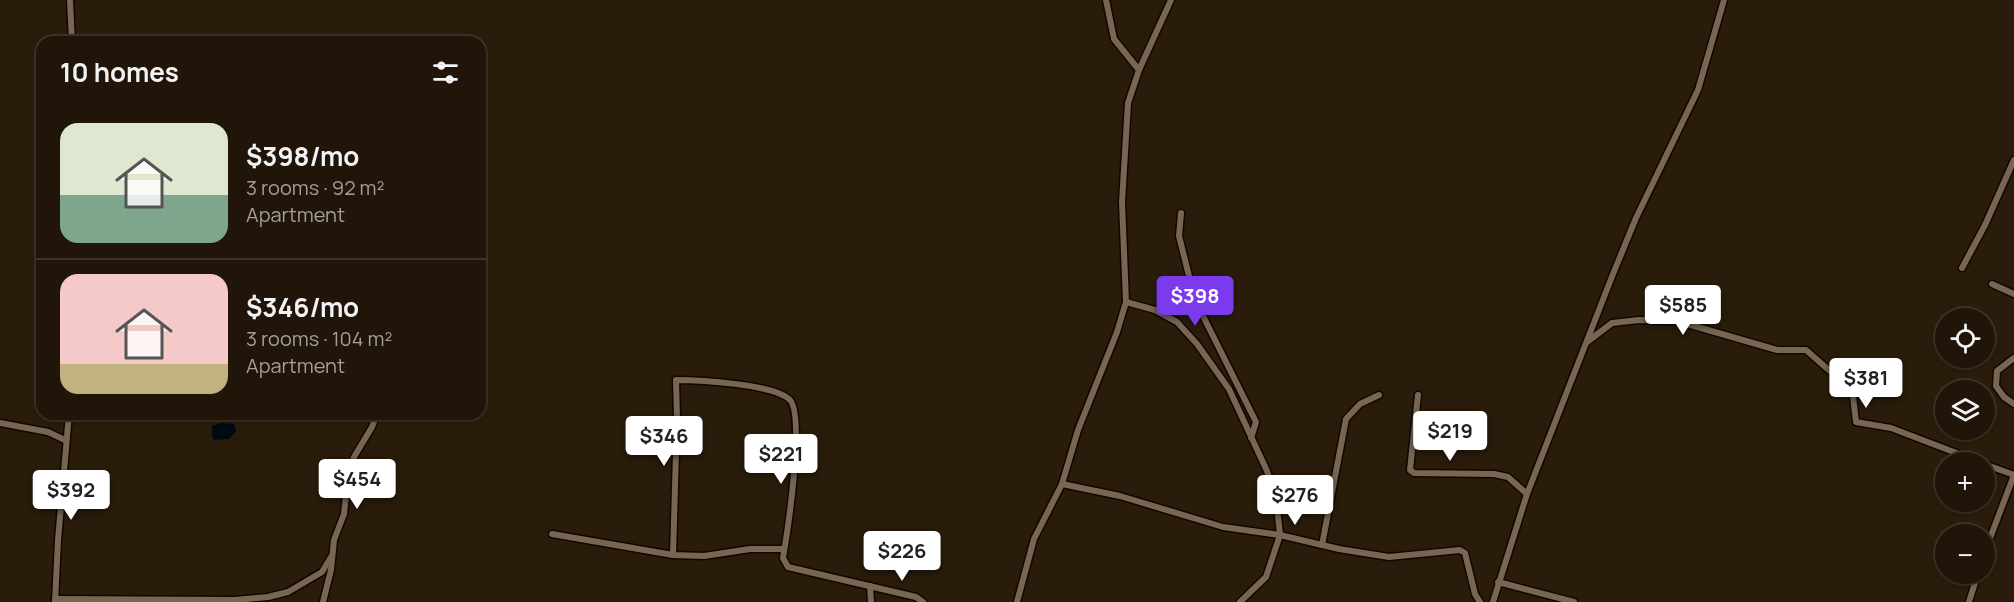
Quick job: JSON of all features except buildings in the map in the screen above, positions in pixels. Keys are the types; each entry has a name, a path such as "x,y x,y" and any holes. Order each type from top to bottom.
{"street":[{"path":"70,0 72,36"},
{"path":"1106,0 1114,39 1139,70"},
{"path":"1017,602 1034,539 1062,484 1078,430 1117,332 1126,302 1122,202 1128,103 1139,70 1171,0"},
{"path":"1493,602 1527,494 1586,342 1636,218 1698,90 1724,0"},
{"path":"1962,268 1985,225 2014,160"},
{"path":"1181,213 1179,236 1195,300 1256,422 1251,438"},
{"path":"1992,284 2014,294"},
{"path":"1126,302 1155,310 1177,322 1197,344 1229,389 1267,471 1276,497 1280,535 1266,577 1240,602"},
{"path":"1586,342 1612,323 1648,320 1677,321 1778,351 1806,350 1853,396 1856,422 1892,428 1954,452"},
{"path":"2014,358 1997,371 1996,386 2004,397 2014,404"},
{"path":"673,555 676,380 696,380 761,388 790,399 794,405 795,464 783,558 788,567 916,597 923,602"},
{"path":"1322,545 1346,419 1360,404 1379,395"},
{"path":"1418,395 1410,470 1414,473 1501,475 1508,477 1527,494"},
{"path":"68,420 55,601 235,600 268,597 288,592 322,572 331,557"},
{"path":"323,602 331,570 334,540 344,514 346,485 354,457 375,420"},
{"path":"0,423 48,432 65,440"},
{"path":"1995,468 2014,475 1995,525"},
{"path":"1062,484 1120,495 1223,527 1280,535 1389,557 1460,550 1465,554 1475,594 1480,602"},
{"path":"552,534 673,555 704,556 750,549 784,549"},
{"path":"1498,582 1574,602"},
{"path":"1969,602 1975,584"},
{"path":"870,586 871,602"}],"shaded area":[{"path":"220,423 234,424 236,431 229,439 215,440 212,438 212,426"}]}
